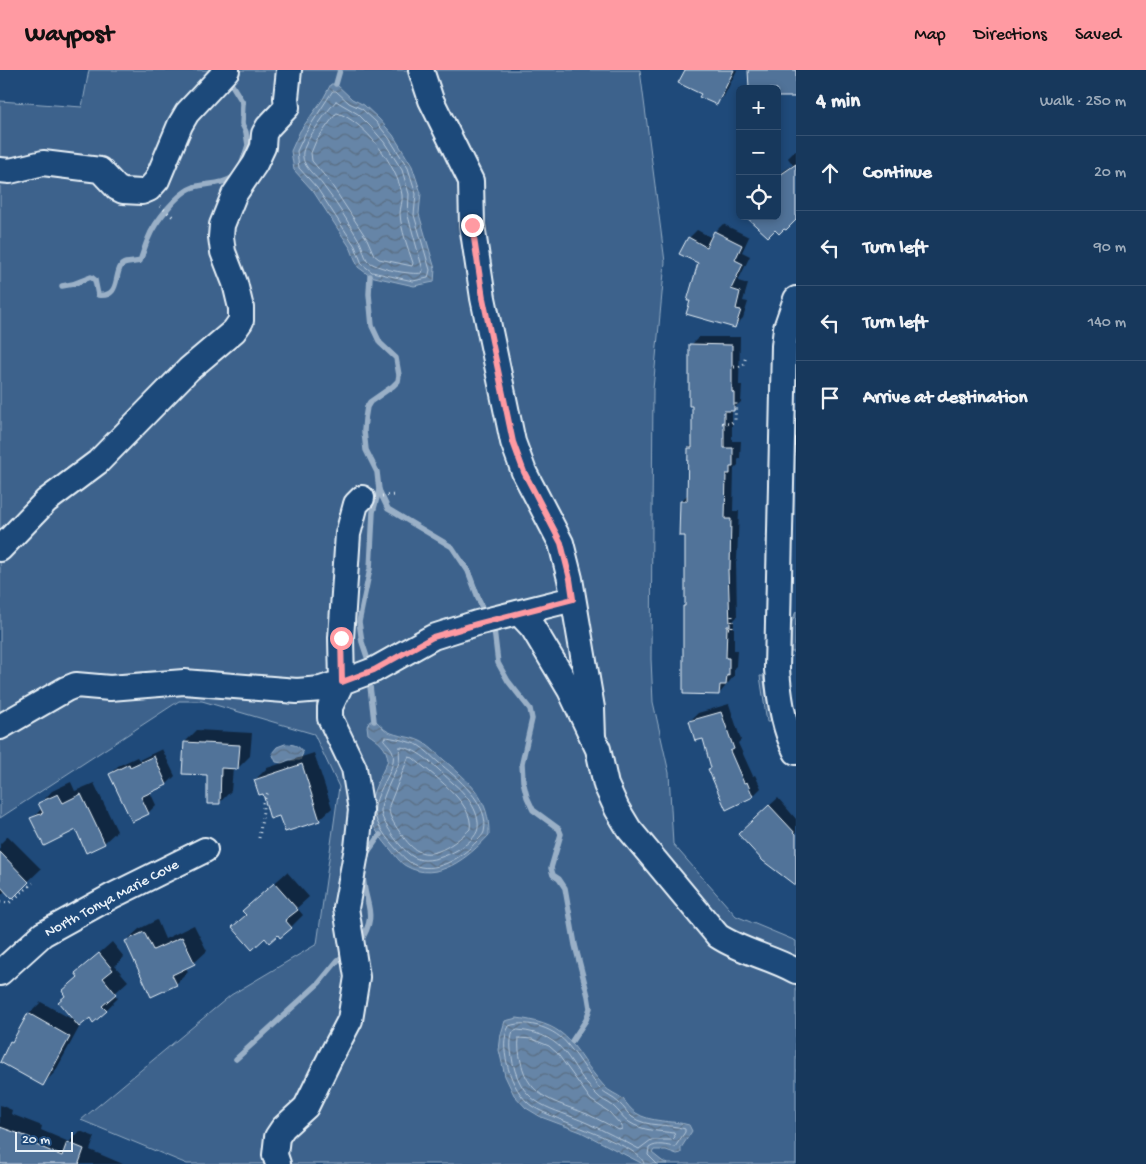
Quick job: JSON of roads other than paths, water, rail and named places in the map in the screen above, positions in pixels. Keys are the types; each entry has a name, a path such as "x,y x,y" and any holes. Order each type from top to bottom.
{"street":[{"path":"0,170 10,171 43,163 100,170 118,188 124,191 142,192 149,189 157,180 180,125 188,113 227,70"},
{"path":"0,549 46,501 98,462 189,369 234,331 241,320 241,308 235,283 223,252 222,225 234,195 255,164 263,147 264,134 287,107 289,70"},
{"path":"421,70 431,100 471,181 472,225 483,298 513,442 524,472 561,543 570,579 592,708 593,738"},
{"path":"796,299 786,328 784,346 788,583 777,670 778,688 787,728 796,752"},
{"path":"278,1164 275,1154 277,1137 283,1128 306,1107 350,1020 357,977 355,958 348,931 346,908 357,848 361,810 354,768 330,718 330,707 342,682 341,638 348,534 356,504 362,498"},
{"path":"0,726 66,688 76,685 110,688 184,682 297,691 321,689 374,670 433,637 573,599"},
{"path":"512,615 533,628 570,690 598,749 606,785 629,829 718,936 796,971"},
{"name":"North Tonya Marie Cove","path":"0,973 42,934 112,896 205,850"}],"water":[{"path":"331,84 336,84 352,99 364,105 379,119 393,135 412,166 421,193 419,214 435,269 434,282 414,286 370,276 358,267 351,249 313,191 294,170 291,151 300,131 323,99"},
{"path":"370,721 376,721 391,733 416,739 427,745 477,792 486,811 489,835 472,852 452,866 429,872 418,871 406,866 378,833 371,819 370,808 376,786 388,760 384,748 368,734 367,726"},
{"path":"285,744 300,748 303,753 300,760 276,762 272,753 277,747"},
{"path":"517,1018 536,1021 550,1026 561,1033 570,1041 604,1086 623,1099 636,1113 655,1120 689,1125 692,1131 681,1148 681,1153 654,1150 652,1153 668,1164 643,1164 581,1132 541,1117 526,1108 514,1095 505,1076 499,1050 505,1021"}],"waterway":[{"path":"336,84 340,70"},
{"path":"232,85 243,103 242,124 246,132 248,145 241,166"},
{"path":"62,286 91,277 95,280 98,295 110,293 113,290 122,264 140,261 151,232 174,201 194,187 220,182 235,176"},
{"path":"370,276 369,294 372,326 380,343 396,358 399,375 398,381 370,402 367,407 364,431 366,450 377,472 379,490 388,509 452,547 468,571 486,615"},
{"path":"369,663 362,642 359,622 370,569 373,512 379,490"},
{"path":"492,625 498,663 508,681 530,709 532,719 522,763 523,781 527,797 533,810 559,829 561,834 551,868 553,875 559,879 565,888 575,945 590,1008 586,1020 572,1041"},
{"path":"370,686 374,721"},
{"path":"365,856 380,835"},
{"path":"359,944 369,924 370,916 363,874"},
{"path":"236,1059 319,983 338,960 348,953"}]}
